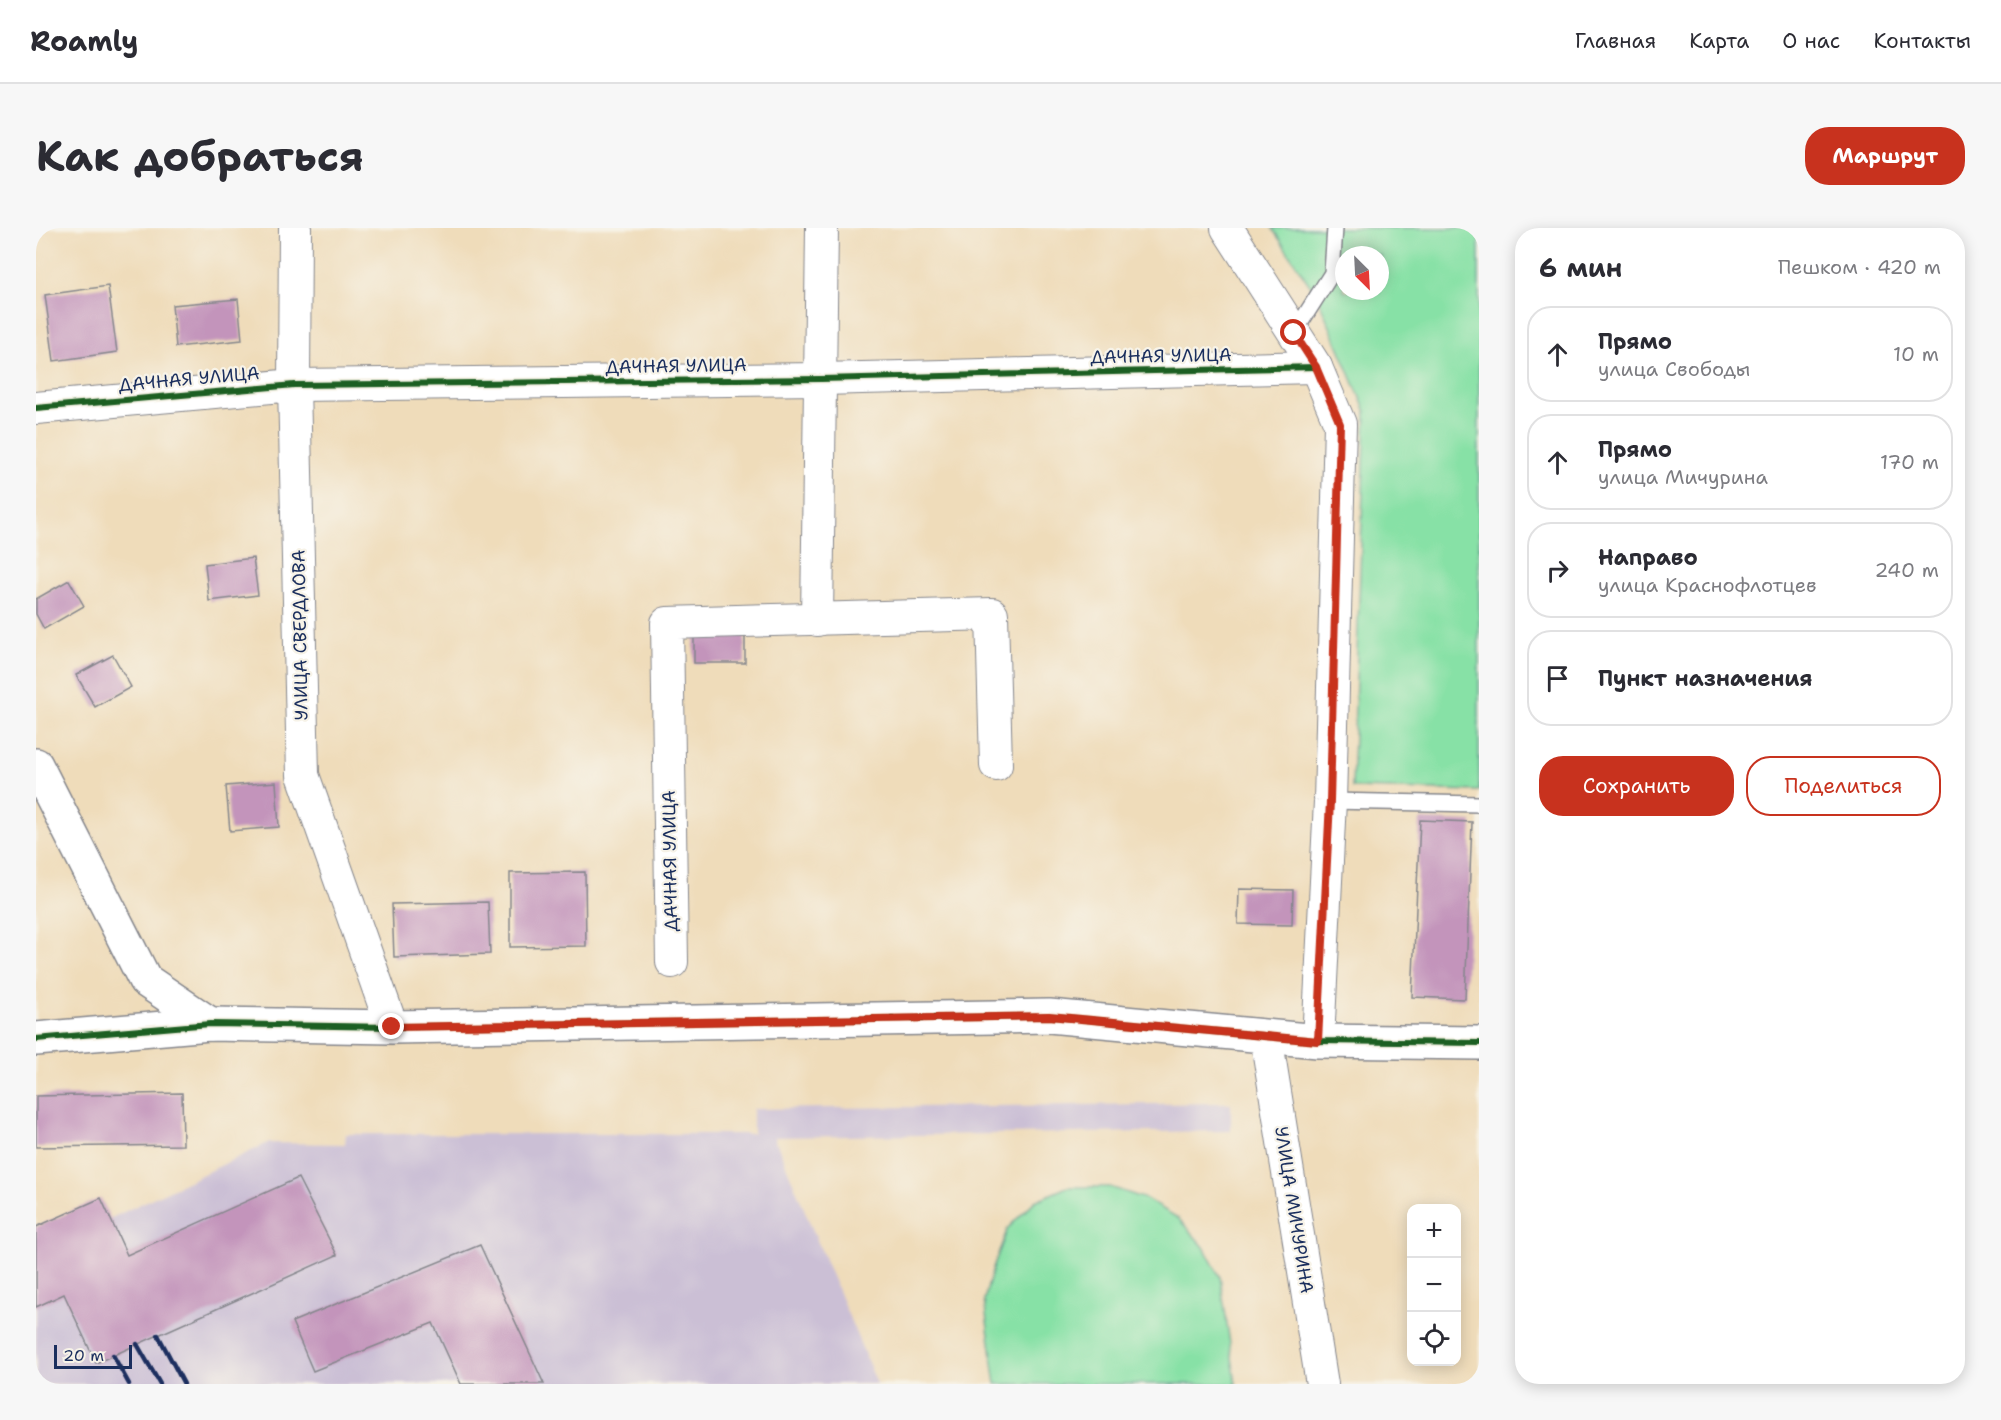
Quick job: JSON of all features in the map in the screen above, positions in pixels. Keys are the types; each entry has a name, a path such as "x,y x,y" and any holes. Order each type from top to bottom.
{"street":[{"name":"УЛИЦА СВЕРДЛОВА","path":"295,228 294,385 303,776 392,1027"},
{"path":"818,620 822,228"},
{"path":"1227,228 1316,367 1340,424 1330,801 1318,1041"},
{"name":"ДАЧНАЯ УЛИЦА","path":"36,408 294,385 821,379 1316,367"},
{"name":"ДАЧНАЯ УЛИЦА","path":"672,962 667,623 992,614 996,765"},
{"path":"36,765 145,980 210,1024"},
{"path":"36,1039 210,1024 392,1027 1049,1016 1318,1041 1479,1043"},
{"name":"УЛИЦА МИЧУРИНА","path":"1266,1036 1322,1384"}],"lane":[{"path":"1294,333 1332,273 1335,228"},
{"path":"1330,801 1479,804"}],"shaded area":[{"path":"1231,1103 1231,1131 775,1137 775,1144 777,1144 877,1384 36,1384 36,1254 268,1143 345,1144 346,1134 753,1134 753,1109"}],"green space":[{"path":"1272,228 1479,228 1479,791 1352,788 1366,412 1317,296"},
{"path":"1067,1187 1110,1187 1146,1199 1178,1218 1204,1247 1220,1277 1236,1384 996,1384 984,1300 994,1265 1008,1228 1035,1201"}],"building":[{"path":"108,286 117,352 54,361 45,295"},
{"path":"238,299 242,340 176,347 172,305"},
{"path":"253,558 258,595 209,601 205,564"},
{"path":"69,580 84,606 44,629 36,614 36,599"},
{"path":"694,626 745,626 745,663 694,663"},
{"path":"113,655 131,687 95,707 76,675"},
{"path":"276,782 279,827 230,831 226,786"},
{"path":"1420,820 1472,822 1465,999 1412,997"},
{"path":"585,872 586,946 510,947 510,873"},
{"path":"1239,889 1293,890 1292,925 1238,924"},
{"path":"488,902 490,954 394,957 392,904"},
{"path":"182,1093 183,1145 36,1147 36,1096"},
{"path":"298,1178 337,1255 96,1363 64,1294 36,1307 36,1227 101,1198 127,1255"},
{"path":"480,1245 544,1384 461,1384 433,1323 313,1371 292,1322"}],"railway":[{"path":"158,1335 184,1384"},
{"path":"137,1344 160,1384"},
{"path":"113,1355 129,1384"}],"cycle path":[{"path":"36,408 294,385 821,379 1316,367"},
{"path":"36,1039 210,1024 392,1027 1049,1016 1318,1041 1479,1043"}],"route":[{"path":"392,1027 1049,1016 1318,1041 1330,801 1340,424 1316,367 1294,333"}]}
